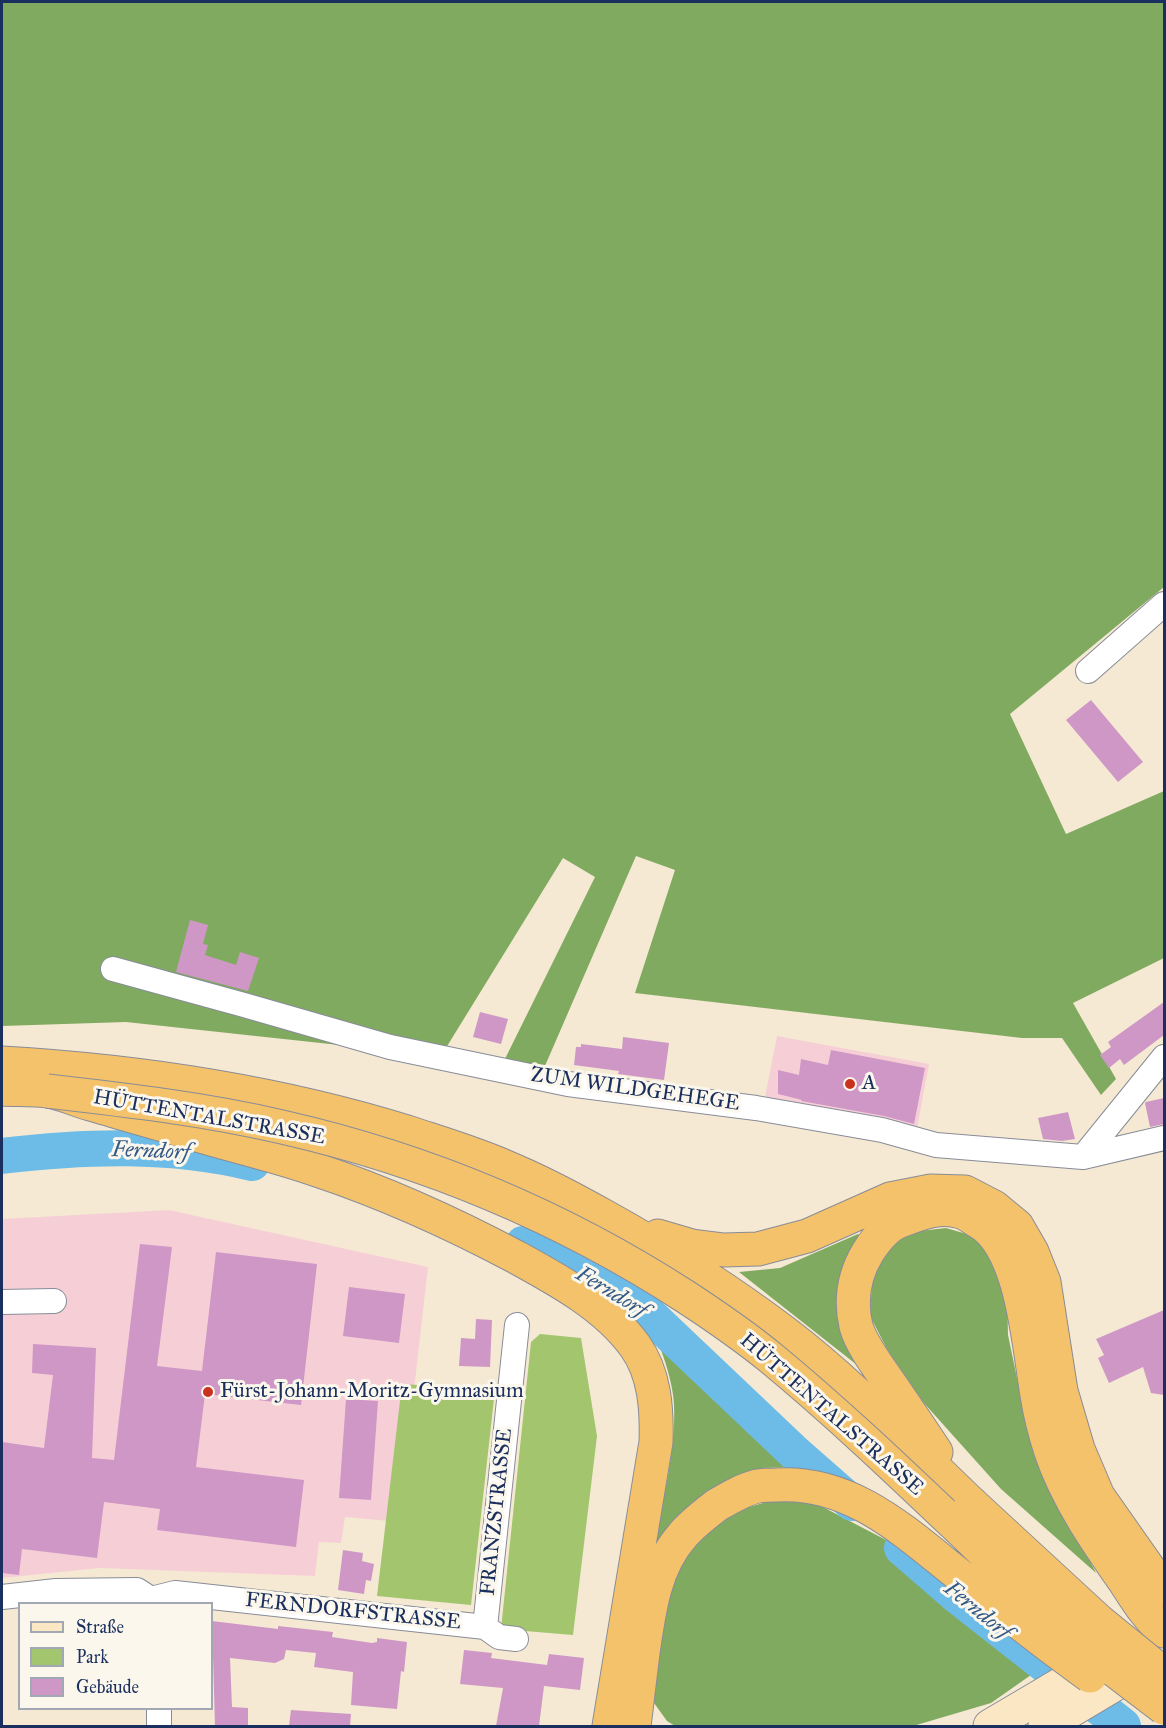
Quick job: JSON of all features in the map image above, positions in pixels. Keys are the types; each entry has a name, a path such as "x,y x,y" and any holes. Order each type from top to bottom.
{"highway":[{"name":"HÜTTENTALSTRASSE","path":"2,1063 157,1076 291,1100 446,1144 506,1167 561,1192 679,1259 786,1334 841,1380 970,1503 1099,1621 1164,1674"},
{"name":"HÜTTENTALSTRASSE","path":"2,1089 47,1091 152,1103 280,1126 435,1171 492,1193 609,1250 713,1316 768,1356 821,1401 1080,1643 1164,1708"},
{"path":"47,1091 261,1152 371,1189 476,1236 535,1267 577,1293 636,1347 647,1368 653,1389 657,1416 656,1442 609,1726"},
{"path":"624,1227 692,1246 724,1250 758,1249 807,1236 890,1199 932,1191 964,1192 994,1207 1017,1226 1032,1252 1044,1282 1061,1391 1078,1449 1098,1496 1164,1590"},
{"path":"970,1503 871,1356 857,1328 853,1301 860,1266 875,1241 895,1223 936,1209 960,1212 981,1223 998,1240 1013,1268 1022,1302 1037,1400 1052,1453 1071,1495 1099,1544 1163,1634"},
{"path":"634,1726 649,1611 656,1582 666,1559 681,1537 717,1505 757,1486 789,1484 820,1488 856,1500 889,1519 1053,1649 1137,1709 1164,1719"},
{"path":"1134,1548 1164,1562"},
{"path":"638,1691 650,1721 655,1726"}],"main road":[{"path":"990,1726 1048,1714 1163,1634"}],"street":[{"path":"1088,671 1164,603"},
{"name":"ZUM WILDGEHEGE","path":"113,969 390,1047 568,1084 756,1108 882,1130 936,1145 1083,1157 1164,1138"},
{"path":"1083,1157 1164,1057"},
{"path":"2,1302 54,1301"},
{"name":"FRANZSTRASSE","path":"485,1627 518,1325"},
{"name":"FERNDORFSTRASSE","path":"2,1597 56,1591 100,1597 137,1590 152,1601 175,1593 485,1627 499,1636 516,1640"},
{"path":"159,1710 159,1726"}],"shaded area":[{"name":"A","path":"777,1036 929,1064 917,1129 765,1097"},
{"name":"Fürst-Johann-Moritz-Gymnasium","path":"169,1210 428,1267 399,1522 345,1517 341,1543 319,1542 315,1576 100,1568 2,1578 2,1219"}],"green space":[{"path":"2,2 1164,2 1164,587 1010,714 1066,834 1164,791 1164,958 1073,1003 1116,1079 1101,1095 1062,1038 1022,1038 635,993 675,870 636,856 538,1082 498,1073 595,877 563,858 441,1056 126,1022 2,1026"},
{"path":"946,1228 970,1235 995,1256 1007,1291 1008,1335 1036,1453 1096,1573 1001,1489 923,1402 888,1351 870,1316 872,1280 884,1252 911,1232"},
{"path":"858,1234 864,1241 840,1306 857,1365 739,1272 780,1268"},
{"path":"651,1325 798,1467 763,1468 739,1477 662,1542 656,1540 671,1456 674,1405 669,1375"},
{"path":"540,1334 581,1338 597,1436 573,1635 501,1629 531,1342"},
{"path":"402,1384 495,1390 471,1605 377,1596"},
{"path":"777,1499 819,1505 886,1540 1041,1668 991,1703 913,1726 675,1726 667,1721 654,1703 655,1643 664,1597 701,1532 735,1511"}],"building":[{"path":"1091,700 1143,762 1118,782 1066,720"},
{"path":"190,920 208,925 203,944 208,945 205,955 236,965 240,952 259,958 248,991 176,972"},
{"path":"1164,1002 1164,1035 1124,1065 1120,1059 1109,1068 1100,1055 1111,1047 1108,1042"},
{"path":"480,1012 508,1019 501,1044 473,1037"},
{"path":"623,1037 669,1043 664,1080 574,1065 576,1047 581,1047 581,1044 622,1049"},
{"name":"A","path":"831,1050 925,1068 914,1124 884,1116 801,1101 778,1094 778,1070 799,1075 801,1059 828,1065"},
{"path":"1164,1098 1164,1124 1150,1127 1145,1103"},
{"path":"1068,1112 1075,1139 1062,1141 1043,1139 1038,1118"},
{"path":"140,1244 172,1247 157,1366 202,1371 216,1252 317,1264 301,1405 205,1394 196,1467 304,1480 296,1547 157,1530 160,1509 104,1502 97,1558 22,1549 19,1575 2,1573 2,1442 44,1448 53,1375 32,1373 33,1344 96,1348 92,1458 114,1460"},
{"path":"349,1287 405,1294 399,1343 343,1336"},
{"path":"1164,1310 1164,1395 1151,1393 1143,1367 1109,1383 1098,1358 1104,1355 1096,1339"},
{"path":"476,1319 492,1320 490,1367 459,1366 461,1338 475,1339"},
{"path":"346,1399 378,1401 371,1500 339,1498"},
{"path":"343,1550 363,1553 362,1561 374,1564 371,1581 366,1580 364,1594 338,1590"},
{"path":"213,1621 278,1629 278,1626 333,1632 332,1637 372,1643 377,1642 377,1638 407,1642 397,1709 351,1705 353,1672 314,1667 316,1653 286,1650 284,1659 275,1663 230,1658 232,1707 248,1708 248,1726 215,1726"},
{"path":"464,1650 492,1653 491,1658 547,1665 549,1654 584,1658 580,1690 544,1686 539,1726 496,1726 503,1688 460,1684"},
{"path":"291,1710 351,1714 350,1726 289,1726"}],"waterway":[{"name":"Ferndorf","path":"2,1156 65,1150 127,1148 190,1152 252,1163"},
{"name":"Ferndorf","path":"523,1244 640,1306 795,1453 852,1503"},
{"name":"Ferndorf","path":"902,1548 955,1594 1123,1726"}],"place":[{"name":"A","path":"850,1084"},
{"name":"Fürst-Johann-Moritz-Gymnasium","path":"208,1392"}]}
